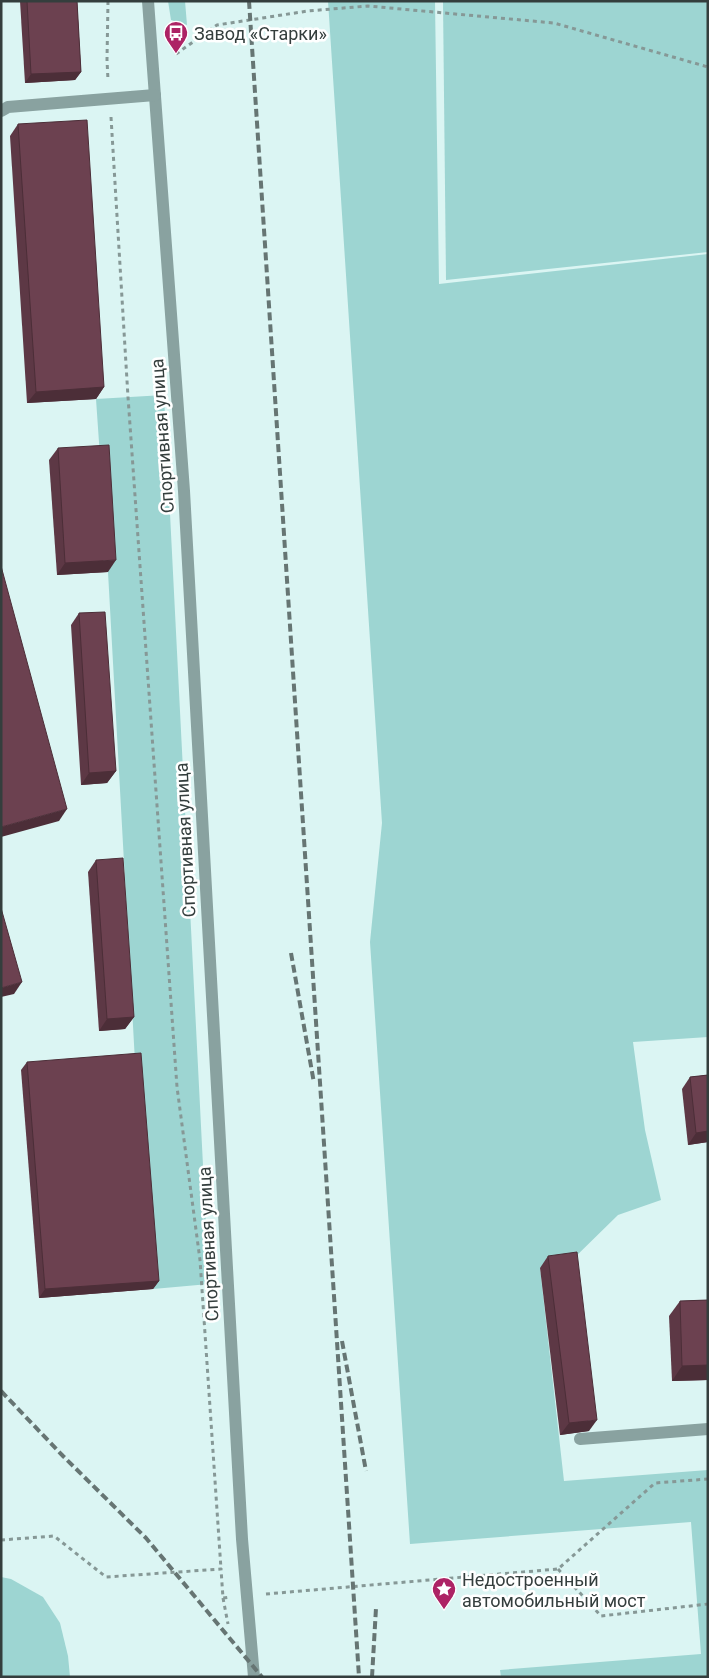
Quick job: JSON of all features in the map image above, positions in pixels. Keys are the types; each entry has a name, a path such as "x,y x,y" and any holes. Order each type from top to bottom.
{"street":[{"name":"Спортивная улица","path":"148,1 184,491 242,1539 254,1677"},
{"path":"1,112 8,107 155,95"},
{"path":"580,1439 708,1429"}],"path":[{"path":"108,1 107,60 128,397 176,1078 200,1260 224,1598 558,1569 655,1483 708,1479"},
{"path":"176,54 217,25 368,4 554,23 708,67"},
{"path":"1,1540 54,1536 106,1577 221,1569"},
{"path":"558,1569 601,1616 708,1604"}],"shaded area":[{"path":"168,1 185,1 187,25 171,20"},
{"path":"328,1 435,1 439,284 708,254 708,1037 633,1042 645,1130 661,1200 618,1215 568,1264 540,1268 564,1481 708,1470 708,1677 501,1677 500,1670 701,1654 691,1522 410,1544 370,942 382,823"},
{"path":"443,1 708,1 708,252 446,280"},
{"path":"164,395 209,1284 153,1289 135,1062 108,572 96,399"},
{"path":"1,1577 11,1579 43,1597 60,1623 68,1656 70,1677 1,1677"}],"building":[{"path":"27,1 77,1 81,72 31,74"},
{"path":"87,120 104,387 36,392 18,124"},
{"path":"109,445 116,560 65,563 58,448"},
{"path":"1,566 67,809 1,827"},
{"path":"105,612 116,771 89,773 79,613"},
{"path":"123,858 134,1017 107,1019 96,860"},
{"path":"1,908 22,982 1,988"},
{"path":"141,1053 159,1281 45,1289 27,1062"},
{"path":"708,1075 708,1131 696,1133 690,1077"},
{"path":"577,1252 597,1420 569,1423 548,1256"},
{"path":"708,1300 708,1365 682,1366 680,1301"}],"railway":[{"path":"249,1 359,1677"},
{"path":"291,953 314,1083"},
{"path":"342,1341 366,1471"},
{"path":"1,1391 63,1456 146,1538 262,1677"},
{"path":"372,1677 376,1608"}],"place":[{"name":"Завод «Старки»","path":"176,54"},
{"name":"Недостроенный автомобильный мост","path":"444,1610"}]}
